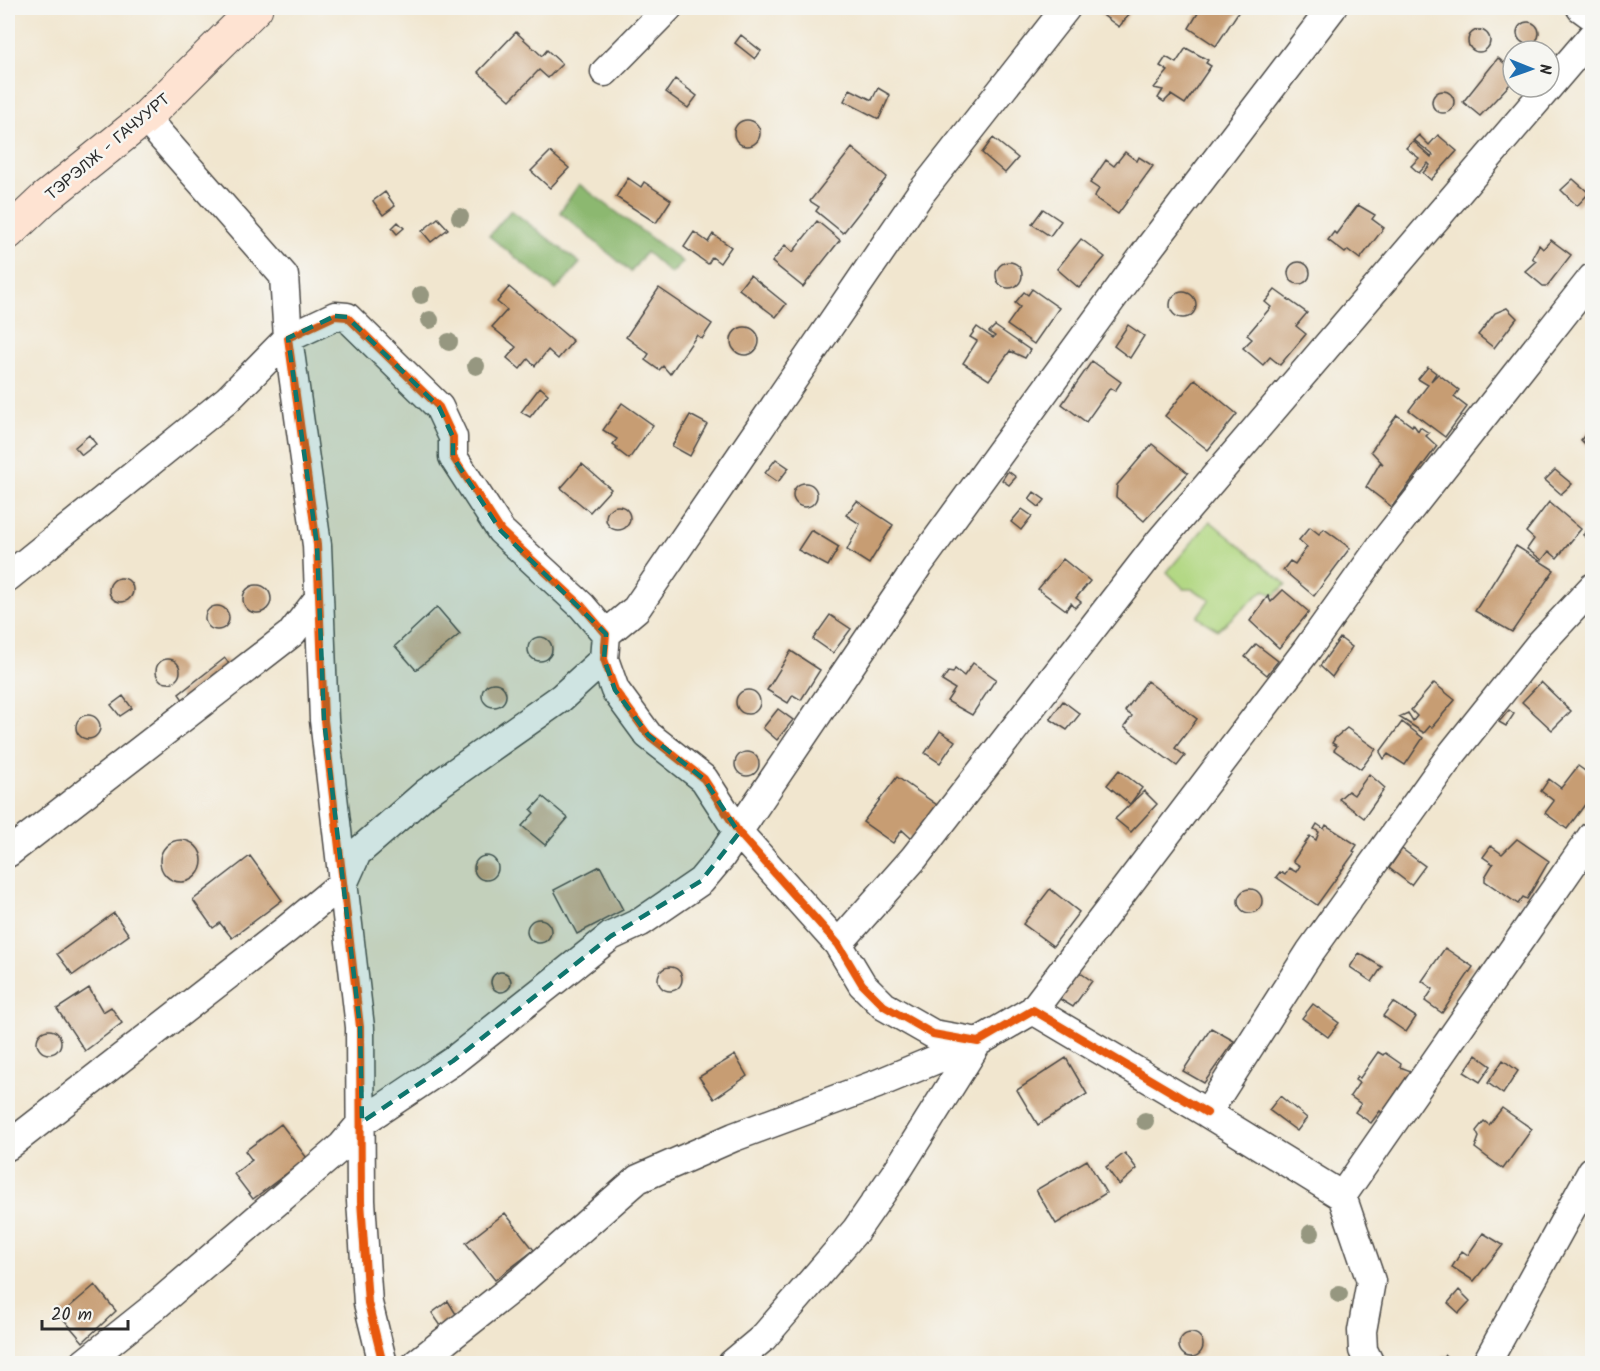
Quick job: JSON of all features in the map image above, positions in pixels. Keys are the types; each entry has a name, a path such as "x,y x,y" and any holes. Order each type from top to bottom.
{"main road":[{"name":"ТЭРЭЛЖ - ГАЧУУРТ","path":"8,233 44,199 145,118 256,8"}],"street":[{"path":"605,72 668,8"},
{"path":"8,1146 344,882 357,853 426,793 561,698 643,600 920,194 1066,8"},
{"path":"83,1364 153,1308 333,1153 362,1122 453,1061 611,936 641,922 701,881 739,833 919,564 1149,248 1332,8"},
{"path":"1581,8 1593,16"},
{"path":"838,944 914,858 1161,542 1593,36"},
{"path":"145,118 284,276 288,338 317,545 324,720 360,1027 361,1201 368,1303 382,1364"},
{"path":"416,1364 521,1281 638,1179 734,1137 878,1084 978,1042 1033,1010 1306,651 1384,542 1593,278"},
{"path":"8,577 227,399 288,338 335,316 347,317 439,407 453,437 453,457 501,531 582,606 605,646 615,690 648,735 704,779 739,833 838,944 862,984 884,1006 933,1034 978,1042"},
{"path":"1207,1113 1310,952 1451,756 1539,645 1593,588"},
{"path":"8,853 292,633 319,598"},
{"path":"1342,1196 1593,836"},
{"path":"1033,1010 1342,1196 1371,1281 1362,1330 1364,1350 1370,1364"},
{"path":"732,1364 763,1338 856,1230 899,1168 978,1042"},
{"path":"1486,1364 1593,1172"}],"highlighted area":[{"path":"335,316 347,317 439,407 453,437 453,457 501,531 606,634 604,659 615,690 648,735 704,779 739,833 701,881 611,936 453,1061 362,1122 360,1027 324,720 317,545 288,338"}],"green space":[{"path":"579,184 683,262 671,274 646,252 631,272 560,212"},
{"path":"511,210 580,263 556,290 489,236"},
{"path":"1210,521 1286,584 1274,596 1264,590 1218,630 1197,617 1210,599 1192,589 1184,589 1167,572"}],"building":[{"path":"1104,8 1134,8 1119,27 1100,13"},
{"path":"1201,8 1241,8 1216,46 1189,28"},
{"path":"1524,23 1532,23 1538,29 1537,39 1519,39 1518,37 1518,29"},
{"path":"1479,30 1487,33 1490,41 1487,49 1479,52 1471,49 1468,41 1471,33"},
{"path":"516,32 542,56 547,50 562,64 548,78 539,70 510,100 478,72"},
{"path":"741,35 761,51 755,59 735,43"},
{"path":"1186,48 1208,60 1206,63 1211,66 1185,104 1171,95 1164,102 1158,98 1163,90 1154,88 1168,71 1160,66 1166,57 1176,63"},
{"path":"1498,58 1501,60 1501,94 1480,116 1463,102"},
{"path":"675,79 697,96 688,108 666,92"},
{"path":"878,88 890,95 879,119 844,101 850,89 872,100"},
{"path":"1443,91 1451,94 1454,102 1451,110 1443,113 1435,110 1432,102 1435,94"},
{"path":"747,120 756,124 760,133 756,142 747,146 738,142 734,133 738,124"},
{"path":"1419,135 1429,145 1438,135 1457,151 1431,180 1423,173 1430,165 1428,163 1419,173 1411,166 1419,158 1406,148 1413,141 1431,157 1433,155 1414,140"},
{"path":"993,138 1018,158 1005,173 982,153"},
{"path":"852,148 887,177 843,233 816,211 819,207 810,201"},
{"path":"550,152 569,168 550,188 531,171"},
{"path":"1125,152 1137,161 1139,157 1153,166 1118,214 1094,197 1099,189 1090,183 1106,160 1114,166"},
{"path":"628,178 641,187 644,182 671,200 656,223 616,197"},
{"path":"1573,179 1589,193 1577,206 1561,190"},
{"path":"385,192 395,206 383,215 373,201"},
{"path":"1358,205 1375,215 1372,219 1384,228 1360,259 1348,250 1345,253 1328,240 1334,232 1336,234"},
{"path":"1043,209 1061,221 1050,236 1032,224"},
{"path":"438,218 448,229 431,242 422,231"},
{"path":"817,221 840,240 803,287 772,262 785,245 793,252"},
{"path":"398,222 404,228 397,234 392,228"},
{"path":"694,232 708,242 713,234 731,247 720,263 712,257 708,264 684,247"},
{"path":"1081,239 1105,257 1079,288 1057,269"},
{"path":"1551,240 1571,255 1547,286 1543,286 1525,271 1536,261 1532,258 1539,245 1543,249"},
{"path":"1009,262 1018,266 1022,275 1018,284 1009,288 1000,284 996,275 1000,266"},
{"path":"1299,262 1307,265 1310,273 1307,281 1299,284 1291,281 1288,273 1291,265"},
{"path":"750,275 786,304 776,317 739,289"},
{"path":"509,287 573,341 558,359 548,350 535,366 528,359 520,369 507,358 516,347 492,327 507,310 497,302"},
{"path":"659,288 712,324 702,339 697,335 670,374 663,366 659,370 645,360 649,354 626,337"},
{"path":"1032,289 1059,308 1034,344 1007,325 1020,307 1015,303 1024,292 1028,295"},
{"path":"1275,290 1307,313 1296,326 1306,334 1280,365 1270,357 1263,365 1243,348 1252,339 1247,335 1271,307 1265,302"},
{"path":"1183,292 1192,296 1196,305 1192,314 1183,318 1174,314 1170,305 1174,296"},
{"path":"1507,308 1517,318 1494,348 1478,335 1495,313"},
{"path":"1128,325 1144,336 1130,358 1114,346"},
{"path":"995,326 1030,350 1025,358 1010,351 989,380 963,363 977,341 970,337 977,327 993,338 995,336 989,332"},
{"path":"745,327 755,331 759,341 755,351 745,355 735,351 731,341 735,331"},
{"path":"1092,361 1121,382 1115,391 1110,388 1086,422 1062,404"},
{"path":"1428,367 1436,373 1431,381 1438,374 1459,390 1454,397 1467,407 1445,437 1409,410 1428,385 1418,379"},
{"path":"1195,379 1237,414 1208,450 1165,416"},
{"path":"540,387 548,394 530,417 521,412"},
{"path":"622,403 653,425 629,459 613,444 617,439 603,430"},
{"path":"690,415 707,424 690,456 672,446"},
{"path":"1397,415 1412,426 1413,424 1418,431 1420,427 1429,433 1426,436 1437,446 1392,507 1366,487 1380,463 1383,464 1371,451"},
{"path":"1592,425 1592,451 1581,440"},
{"path":"89,435 96,444 82,455 75,447"},
{"path":"1152,444 1188,473 1144,521 1116,497 1117,485"},
{"path":"776,459 789,468 778,482 765,473"},
{"path":"582,464 611,489 590,512 561,488"},
{"path":"1555,470 1572,484 1561,494 1545,480"},
{"path":"1008,471 1016,477 1009,485 1002,480"},
{"path":"805,483 814,486 817,495 814,504 805,507 796,504 793,495 796,486"},
{"path":"1034,492 1045,500 1039,507 1029,499"},
{"path":"857,501 893,525 869,564 847,550 860,524 846,515"},
{"path":"1549,502 1581,529 1557,558 1549,551 1542,560 1527,549 1534,539 1526,532"},
{"path":"618,506 623,507 629,513 629,523 623,529 618,530 613,529 607,523 606,518 607,513 613,507"},
{"path":"1022,509 1032,516 1021,530 1011,522"},
{"path":"1592,525 1592,542 1583,535"},
{"path":"1310,527 1319,534 1324,529 1350,548 1314,596 1283,570 1290,561 1295,564 1307,547 1299,540"},
{"path":"811,530 839,547 828,566 798,550"},
{"path":"1516,546 1554,570 1512,632 1475,611"},
{"path":"1063,559 1090,581 1076,598 1081,602 1075,608 1071,603 1066,610 1038,589"},
{"path":"121,578 126,579 132,585 132,595 126,601 121,602 116,601 110,595 109,590 110,585 116,579"},
{"path":"257,585 267,589 271,599 267,609 257,613 247,609 243,599 247,589"},
{"path":"1283,590 1309,612 1279,648 1250,621 1268,596 1271,602"},
{"path":"217,606 226,609 229,618 226,627 217,630 208,627 205,618 208,609"},
{"path":"437,607 460,634 416,670 395,646"},
{"path":"830,615 851,629 833,653 813,639"},
{"path":"540,637 548,641 552,649 548,657 540,661 532,657 528,649 532,641"},
{"path":"1340,638 1352,647 1332,677 1320,666"},
{"path":"1256,644 1278,661 1267,675 1245,657"},
{"path":"791,651 820,670 801,700 793,695 788,703 767,690"},
{"path":"225,658 232,668 186,704 179,694"},
{"path":"168,659 173,660 179,666 179,676 173,682 168,683 163,682 157,676 156,671 157,666 163,660"},
{"path":"973,663 996,679 972,715 947,701 955,689 942,681 948,672 953,673 955,669 964,676"},
{"path":"1147,681 1197,719 1175,748 1185,756 1177,766 1124,727 1132,716 1125,711"},
{"path":"1541,682 1571,711 1552,730 1522,702"},
{"path":"494,683 502,687 506,695 502,703 494,707 486,703 482,695 486,687"},
{"path":"1434,683 1455,700 1424,733 1399,717 1408,713 1413,721 1417,716 1411,710"},
{"path":"748,690 757,693 760,702 757,711 748,714 739,711 736,702 739,693"},
{"path":"123,696 132,708 120,716 111,705"},
{"path":"1063,701 1080,714 1067,730 1050,719"},
{"path":"778,709 793,720 777,740 763,728"},
{"path":"1509,710 1514,714 1506,726 1499,722"},
{"path":"88,715 97,718 100,727 97,736 88,739 79,736 76,727 79,718"},
{"path":"1402,722 1423,738 1405,765 1388,754 1384,759 1380,752"},
{"path":"1347,728 1376,749 1361,769 1334,750 1337,746 1332,743"},
{"path":"940,731 955,741 940,763 925,753"},
{"path":"747,752 756,755 759,764 756,773 747,776 738,773 735,764 738,755"},
{"path":"1578,766 1592,776 1592,795 1567,829 1545,813 1554,801 1541,791 1549,779 1561,788"},
{"path":"1119,770 1142,788 1130,804 1107,785"},
{"path":"1369,774 1385,788 1364,818 1339,799 1348,791 1354,795"},
{"path":"897,777 937,805 912,839 902,830 893,843 863,822"},
{"path":"1144,791 1157,804 1131,832 1115,819"},
{"path":"543,797 568,818 545,845 522,826 534,813 531,810"},
{"path":"1317,824 1324,829 1326,825 1357,845 1353,851 1355,852 1317,905 1276,877 1280,872 1285,875 1289,868 1296,872 1300,866 1293,861 1310,836 1316,840 1319,832 1314,829"},
{"path":"1517,839 1549,861 1527,899 1523,897 1518,904 1485,881 1493,864 1483,857 1491,846 1502,854"},
{"path":"181,840 196,846 202,861 196,876 181,882 166,876 160,861 166,846"},
{"path":"1402,849 1425,866 1411,885 1389,868"},
{"path":"250,856 282,900 232,938 220,923 213,928 193,900"},
{"path":"486,856 495,859 498,868 495,877 486,880 477,877 474,868 477,859"},
{"path":"600,866 623,910 577,934 554,890"},
{"path":"1050,889 1079,912 1053,946 1023,924"},
{"path":"1250,889 1255,890 1261,896 1261,906 1255,912 1250,913 1245,912 1239,906 1238,901 1239,896 1245,890"},
{"path":"114,913 129,935 73,975 57,954"},
{"path":"539,919 544,920 550,926 550,936 544,942 539,943 534,942 528,936 527,931 528,926 534,920"},
{"path":"1445,948 1473,967 1442,1013 1425,1001 1433,989 1422,981"},
{"path":"1359,953 1382,967 1372,982 1350,967"},
{"path":"670,967 679,970 682,979 679,988 670,991 661,988 658,979 661,970"},
{"path":"497,972 505,972 511,978 511,986 505,992 497,992 491,986 491,978"},
{"path":"1079,972 1092,981 1073,1007 1058,998"},
{"path":"89,988 103,1012 111,1007 122,1023 85,1051 57,1009"},
{"path":"1393,1002 1416,1017 1406,1032 1383,1016"},
{"path":"1313,1004 1339,1023 1328,1037 1302,1018"},
{"path":"1211,1028 1234,1041 1204,1083 1183,1071"},
{"path":"49,1030 58,1033 61,1042 58,1051 49,1054 40,1051 37,1042 40,1033"},
{"path":"1378,1052 1383,1055 1385,1053 1401,1064 1400,1067 1411,1071 1382,1113 1380,1111 1371,1123 1355,1112 1361,1104 1350,1096 1359,1083 1355,1080 1357,1076 1360,1078"},
{"path":"735,1055 747,1076 714,1099 699,1077"},
{"path":"1476,1055 1491,1066 1480,1082 1464,1072"},
{"path":"1066,1058 1087,1094 1038,1125 1017,1090"},
{"path":"1503,1060 1518,1071 1503,1094 1488,1083"},
{"path":"1280,1096 1307,1118 1297,1131 1269,1110"},
{"path":"1502,1108 1532,1129 1503,1169 1475,1148 1479,1137 1476,1131 1484,1121 1489,1125"},
{"path":"281,1124 307,1158 253,1199 234,1174 252,1160 245,1151"},
{"path":"1125,1153 1137,1169 1119,1185 1106,1167"},
{"path":"1087,1160 1106,1193 1056,1224 1036,1190"},
{"path":"505,1213 534,1250 495,1280 466,1243"},
{"path":"1483,1233 1503,1245 1474,1281 1452,1267 1462,1251 1468,1255"},
{"path":"95,1285 116,1311 83,1342 60,1315"},
{"path":"1459,1290 1470,1301 1459,1313 1448,1303"},
{"path":"448,1301 456,1314 441,1326 432,1313"},
{"path":"1191,1333 1196,1334 1202,1340 1202,1350 1196,1356 1191,1357 1186,1356 1180,1350 1179,1345 1180,1340 1186,1334"},
{"path":"1445,1355 1456,1364 1438,1364"}],"cycle path":[{"path":"383,1364 368,1303 361,1201 360,1027 324,720 317,545 288,338 335,316 347,317 439,407 453,437 453,457 501,531 582,606 606,634 604,659 615,690 648,735 704,779 739,833 838,944 862,984 884,1006 933,1034 978,1042 1033,1010 1207,1113"}]}
